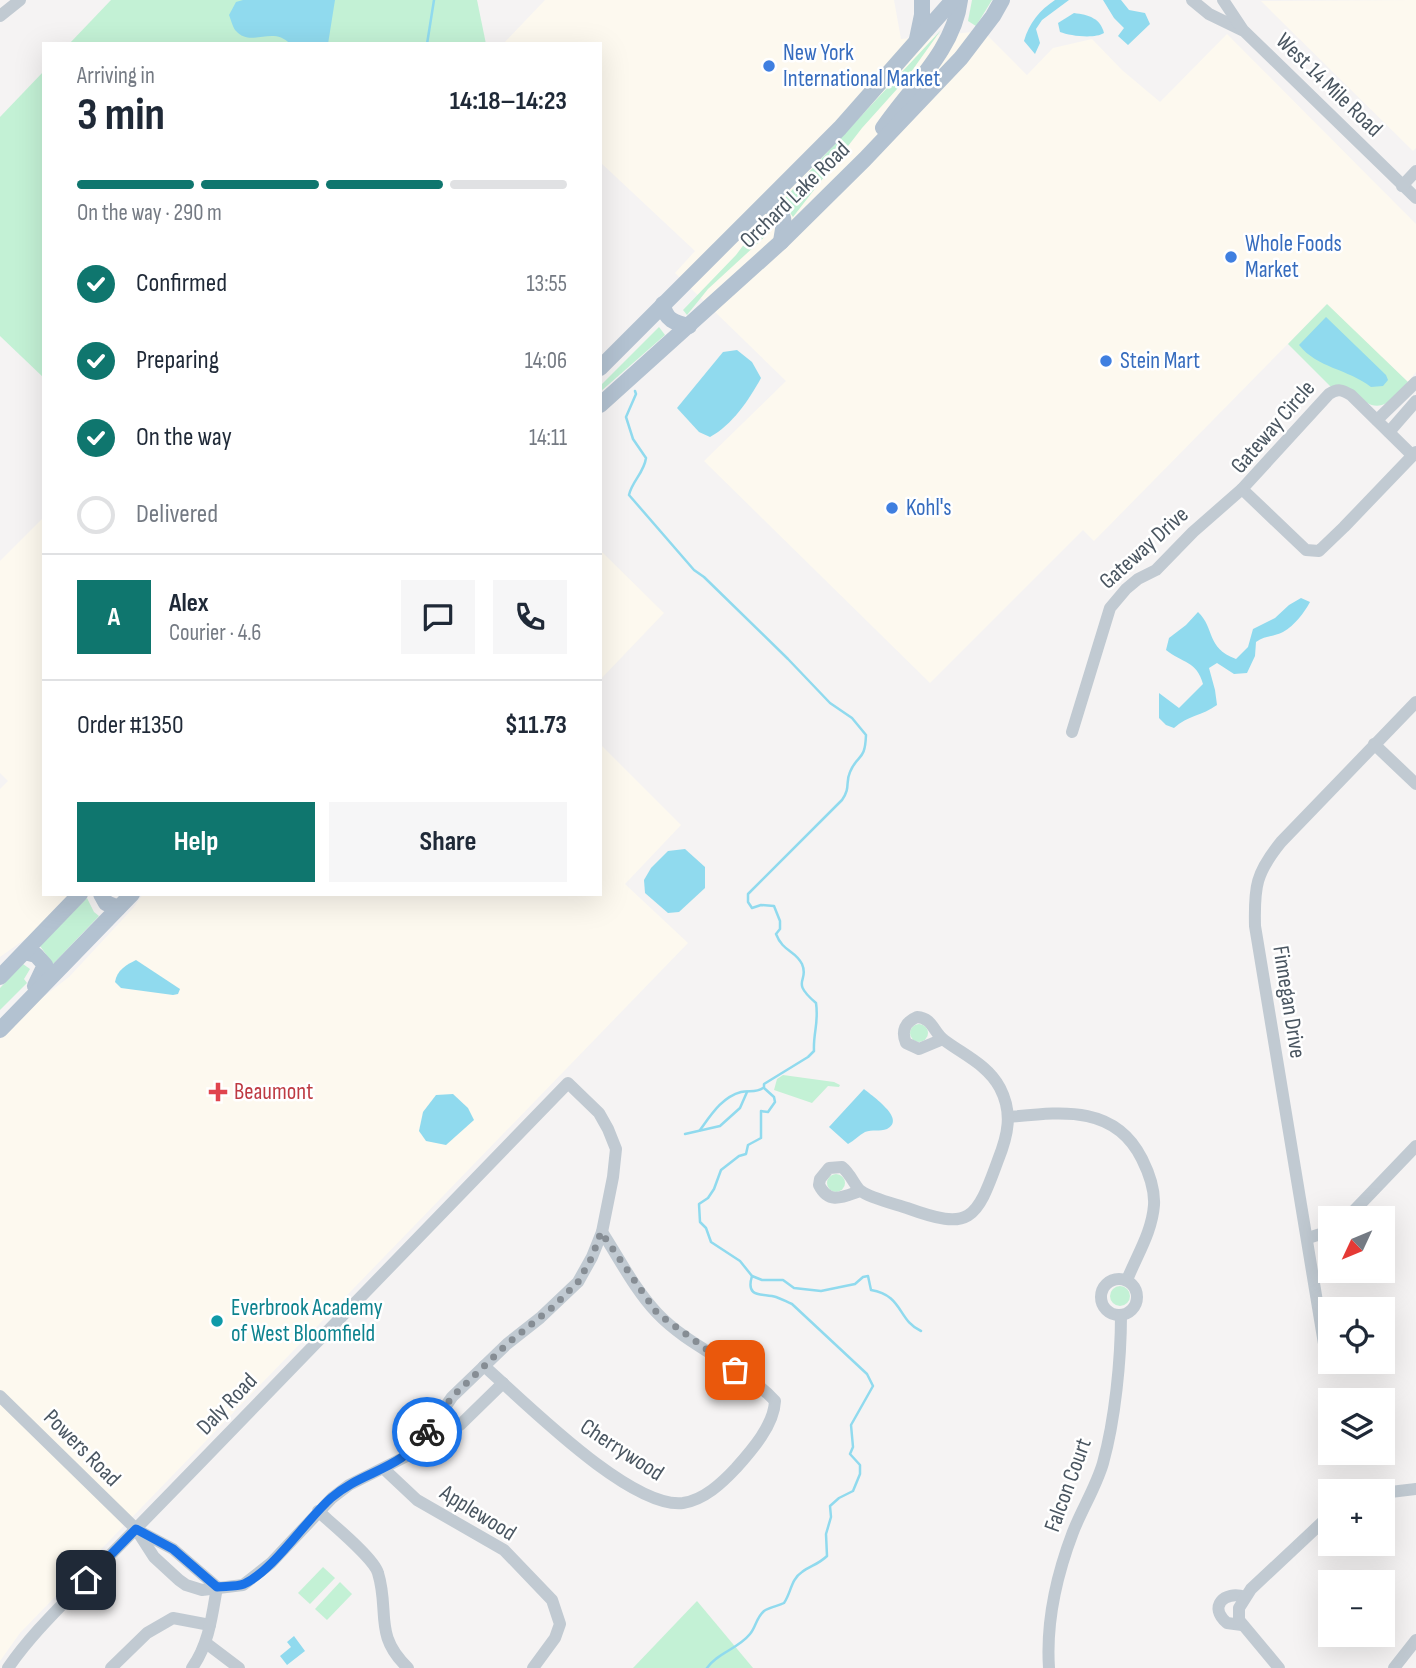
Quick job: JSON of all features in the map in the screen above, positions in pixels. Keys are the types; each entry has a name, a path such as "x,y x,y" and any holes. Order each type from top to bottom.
{"main road":[{"path":"915,44 922,15 922,0"},
{"name":"Orchard Lake Road","path":"602,366 764,206 863,103 953,0"},
{"path":"865,159 894,112 936,57 955,26 960,0"},
{"name":"Orchard Lake Road","path":"602,403 781,242 865,159 948,73 993,16 1002,0"},
{"path":"993,16 1005,13 1015,0"},
{"path":"764,206 774,205 781,211 785,220 781,242"},
{"path":"663,304 664,311 674,323 688,326"},
{"path":"0,977 78,896"},
{"path":"102,896 106,903 118,908"},
{"path":"0,1030 130,896"},
{"path":"23,1006 45,965 36,955 24,952"}],"street":[{"path":"0,16 20,0"},
{"name":"West 14 Mile Road","path":"1192,0 1209,14 1243,30"},
{"name":"West 14 Mile Road","path":"1223,0 1243,30 1416,198"},
{"path":"1402,186 1416,171"},
{"path":"1377,420 1416,382"},
{"name":"Gateway Circle","path":"1335,390 1343,390 1351,395 1390,432 1414,453 1319,551 1306,550 1242,489 1335,390"},
{"path":"1390,432 1416,401"},
{"name":"Gateway Drive","path":"1072,732 1110,608 1126,589 1156,570 1193,532 1242,489"},
{"name":"Finnegan Drive","path":"1318,1303 1257,937 1254,903 1258,877 1281,842 1416,702"},
{"path":"1374,744 1416,783"},
{"path":"860,1191 950,1221 960,1219 979,1205 985,1195 1008,1131 1010,1117 1000,1088 993,1078 982,1066 943,1039"},
{"name":"Daly Road","path":"8,1668 28,1641 568,1083 600,1113 616,1149 601,1232"},
{"path":"1010,1117 1076,1113 1096,1118 1115,1127 1138,1150 1149,1173 1154,1201 1146,1237 1128,1280"},
{"path":"1358,1206 1416,1146"},
{"path":"136,1529 154,1557 179,1580 202,1590 243,1584 271,1563 318,1511 349,1485 407,1456 424,1438 452,1397 578,1282 592,1257 601,1232"},
{"name":"Cherrywood","path":"484,1366 559,1433 642,1494 662,1501 683,1503 701,1497 719,1485 737,1467 775,1415 775,1401 766,1391 657,1313 601,1232"},
{"path":"1308,1238 1318,1235"},
{"path":"1121,1278 1128,1280 1136,1288 1138,1300 1132,1311 1121,1315 1109,1312 1102,1302 1102,1290 1110,1281 1121,1278"},
{"name":"Falcon Court","path":"1049,1668 1049,1631 1061,1573 1073,1533 1102,1465 1107,1445 1121,1352 1121,1315"},
{"path":"460,1425 503,1383"},
{"name":"Powers Road","path":"0,1396 136,1529"},
{"name":"Applewood","path":"384,1469 417,1500 504,1550 552,1600 560,1624 555,1638 533,1668"},
{"path":"1395,1491 1416,1489"},
{"path":"318,1511 378,1570 385,1633 394,1653 408,1668"},
{"path":"1279,1668 1241,1625 1240,1608 1251,1589 1318,1527"},
{"path":"136,1529 173,1549 217,1587"},
{"path":"179,1580 191,1565"},
{"path":"192,1668 206,1643 217,1587"},
{"path":"1241,1625 1227,1623 1220,1616 1218,1609 1227,1596 1236,1594 1245,1597"},
{"path":"111,1668 147,1633 173,1618 210,1625"},
{"path":"1394,1668 1416,1640"},
{"path":"206,1643 239,1668"}],"shaded area":[{"path":"545,0 894,0 901,39 983,31 1027,75 1053,48 1092,39 1122,70 1160,102 1227,34 1416,224 1416,372 1408,382 1326,305 1094,541 1083,530 930,683 704,461 786,381 675,273 695,251 602,164 602,42 505,42"},
{"path":"1416,0 1416,148 1413,151 1261,1"},
{"path":"42,519 42,896 68,896 28,937 0,957 0,789 8,781 0,773 0,561"},
{"path":"602,552 664,613 602,678"},
{"path":"602,746 681,825 625,884 688,943 20,1633 0,1661 0,1039 38,1001 69,977 142,896 602,896"}],"green space":[{"path":"111,0 477,0 486,42 71,42"},
{"path":"972,0 992,0 976,26 968,21"},
{"path":"941,30 906,79 862,128 793,217 782,201"},
{"path":"42,73 42,376 0,336 0,117"},
{"path":"772,220 768,229 770,232 708,289 687,315 683,310 736,255 760,223 763,225"},
{"path":"1327,304 1408,382 1386,403 1375,406 1346,388 1331,387 1288,344"},
{"path":"659,327 665,335 602,390 602,384"},
{"path":"87,898 99,916 53,964 40,946"},
{"path":"23,964 30,969 24,979 27,983 0,1010 0,988"},
{"path":"915,1024 923,1024 928,1033 926,1040 915,1042 910,1037 910,1029"},
{"path":"783,1075 840,1085 828,1086 812,1103 774,1090 777,1079"},
{"path":"832,1174 840,1174 845,1183 843,1190 832,1192 827,1187 827,1179"},
{"path":"1120,1286 1127,1289 1130,1296 1127,1303 1120,1306 1113,1303 1110,1296 1113,1289"},
{"path":"323,1567 335,1578 310,1604 298,1593"},
{"path":"340,1582 352,1594 327,1620 315,1609"},
{"path":"697,1601 753,1668 633,1668"}],"water":[{"path":"335,0 328,42 287,42 276,36 242,36 235,30 229,15 236,2"},
{"path":"1055,0 1069,0 1042,20 1036,29 1040,43 1035,54 1024,41 1026,34 1036,18"},
{"path":"1103,0 1121,0 1129,10 1145,13 1150,24 1128,45 1118,36 1124,28"},
{"path":"1074,13 1093,18 1104,33 1082,36 1060,32 1058,23"},
{"path":"1326,317 1386,375 1388,380 1383,386 1371,387 1315,359 1299,345"},
{"path":"737,350 752,362 761,378 739,411 726,426 710,437 699,432 677,408 723,352"},
{"path":"1301,598 1310,602 1295,622 1283,632 1256,642 1255,656 1247,673 1234,674 1217,663 1209,668 1217,705 1174,728 1159,718 1159,693 1179,708 1203,684 1193,667 1166,650 1169,638 1198,612 1215,644 1236,659 1248,647 1253,629 1275,618"},
{"path":"685,849 705,867 705,888 679,912 668,913 645,893 644,880 651,868 668,851"},
{"path":"136,960 180,989 178,994 121,988 115,982 118,974"},
{"path":"864,1089 891,1114 892,1125 884,1130 865,1132 848,1144 829,1127"},
{"path":"453,1094 468,1108 474,1120 446,1145 426,1141 419,1131 423,1112 436,1095"},
{"path":"294,1636 305,1651 287,1665 280,1656 291,1647 287,1642"}],"waterway":[{"path":"427,42 434,0"},
{"path":"635,391 626,417 633,439 646,458 629,495 694,570 830,703 852,718 866,735 863,754 850,772 842,800 748,894 748,902 752,908 761,905 774,906 780,921 780,929 776,934 785,948 802,964 802,985 816,1003 814,1051 764,1084 775,1102 768,1112 761,1111 761,1138 748,1145 746,1154 721,1170 714,1189 708,1198 699,1204 700,1222 706,1228 711,1242 740,1261 752,1276 762,1280 783,1280 794,1288 821,1291 855,1284 868,1276 871,1290 889,1297 908,1321 921,1331"},
{"path":"700,1130 728,1098 734,1094 763,1088"},
{"path":"685,1134 720,1126 740,1108 747,1092"},
{"path":"707,1668 716,1658 740,1644 764,1611 784,1603 798,1575 827,1556 826,1534 831,1517 830,1506 853,1491 860,1474 860,1465 850,1454 853,1447 851,1425 873,1386 867,1374 792,1304 753,1292 750,1283 752,1276"}],"way so far":[{"path":"427,1432 452,1397 578,1282 592,1257 601,1232 657,1313 735,1370"}],"place":[{"name":"New York International Market","path":"769,66"},
{"name":"Whole Foods Market","path":"1231,257"},
{"name":"Stein Mart","path":"1106,361"},
{"name":"Kohl's","path":"892,508"},
{"name":"Beaumont","path":"218,1092"},
{"name":"Everbrook Academy of West Bloomfield","path":"217,1321"}],"route":[{"path":"86,1580 136,1529 173,1549 217,1587 243,1584 271,1563 331,1497 407,1456 427,1432"}]}
